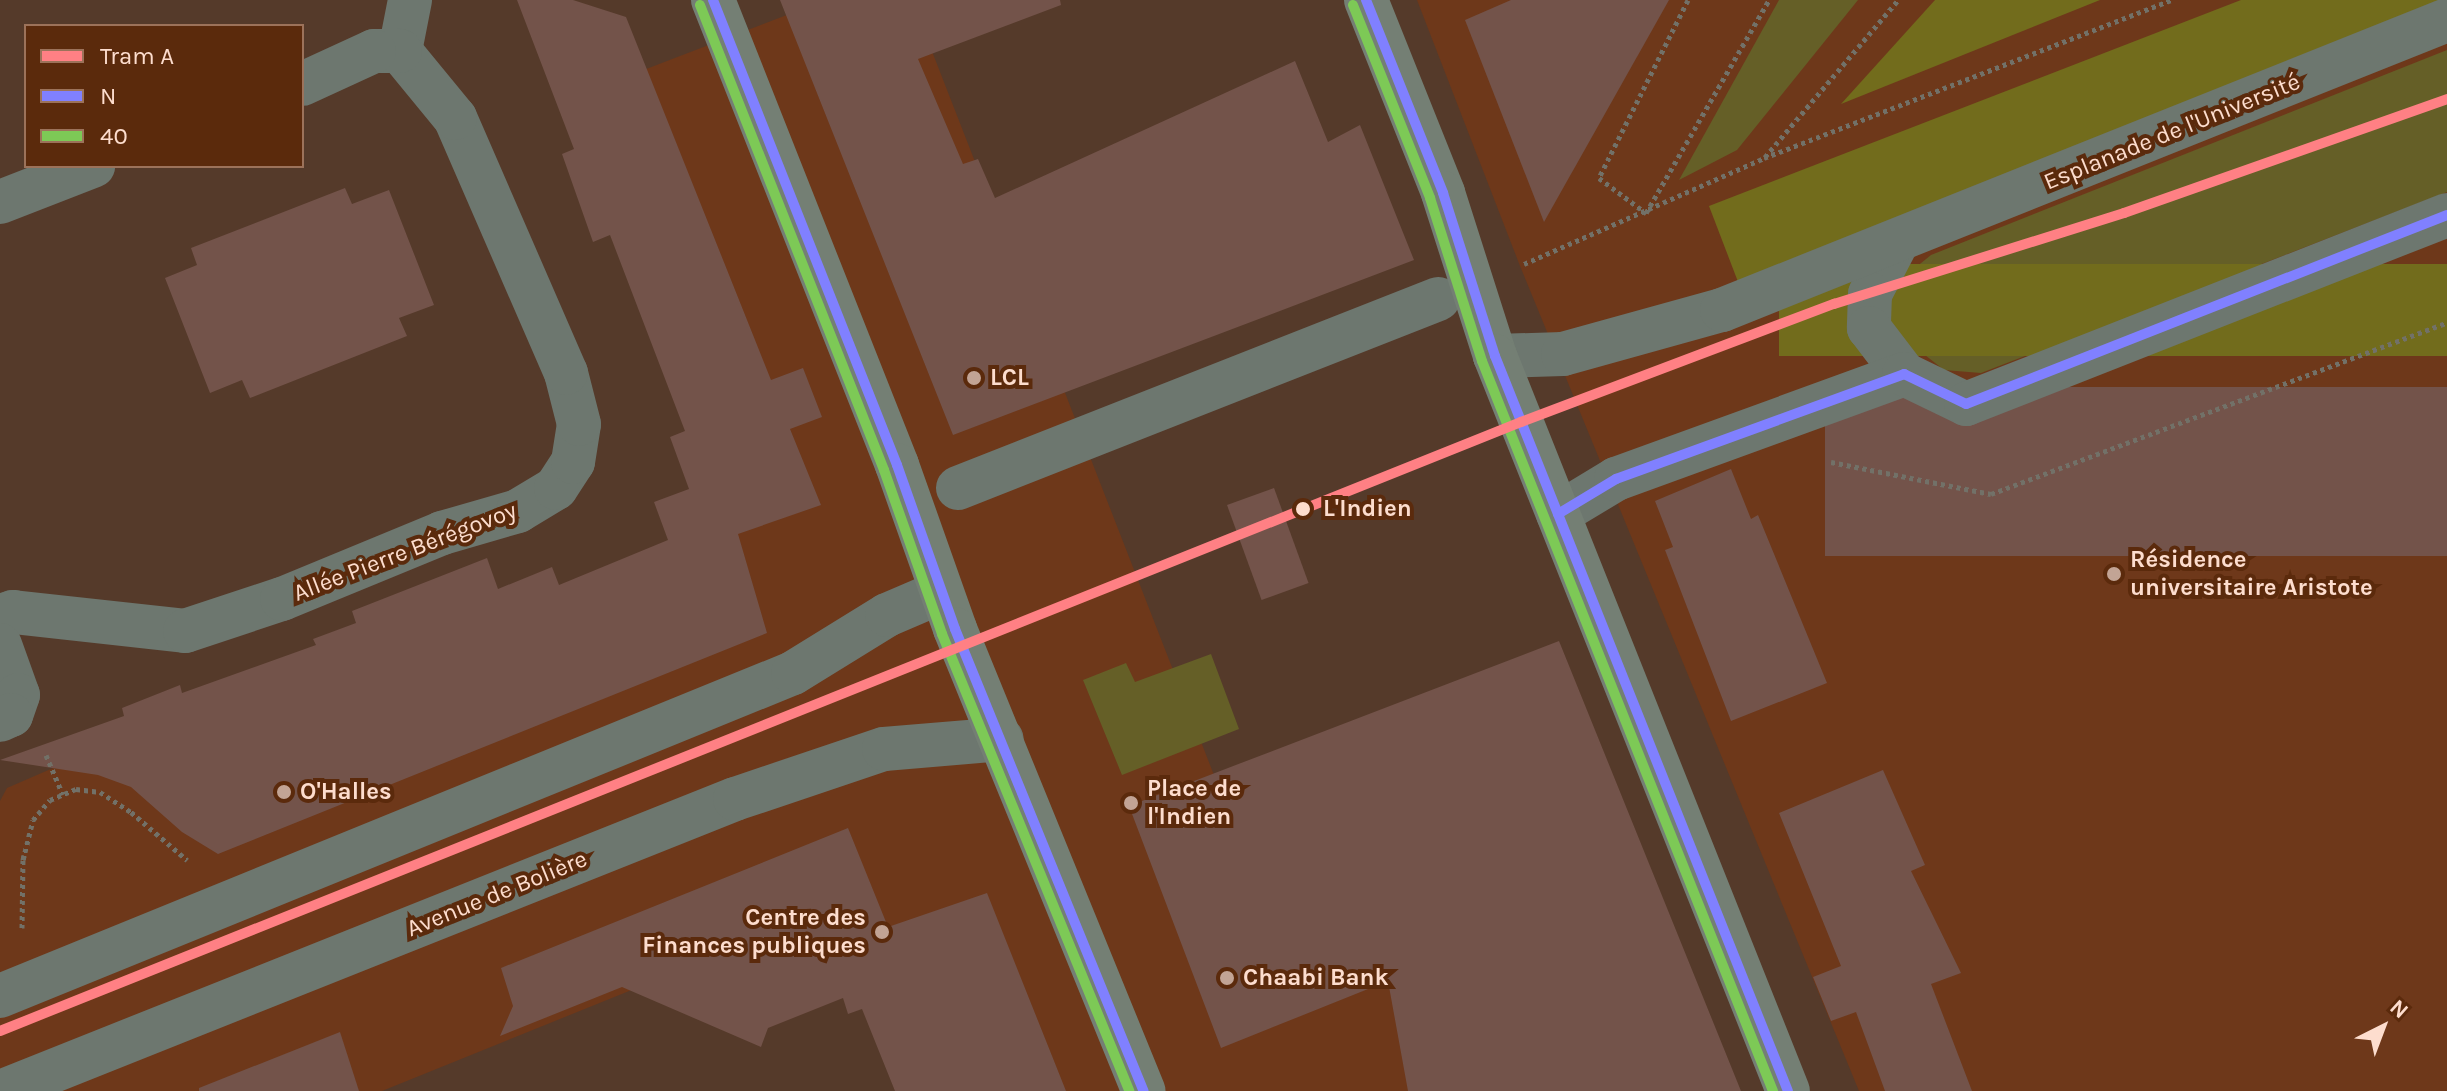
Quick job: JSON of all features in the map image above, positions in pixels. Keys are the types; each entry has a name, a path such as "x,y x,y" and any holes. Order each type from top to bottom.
{"main road":[{"path":"713,0 891,450 941,592 1144,1091"},
{"path":"1366,0 1443,193 1495,356 1788,1091"}],"street":[{"path":"304,83 374,51 400,51 410,0"},
{"name":"Esplanade de l'Université","path":"1495,356 1563,354 1722,310 1896,244 2447,20"},
{"name":"Allée Pierre Bérégovoy","path":"0,616 13,612 185,631 282,599 442,533 518,511 556,488 573,462 579,424 566,373 455,118 400,51"},
{"path":"0,202 88,168"},
{"path":"1896,244 1870,294 1869,328 1904,374 1966,404 2447,215"},
{"path":"958,488 1438,299"},
{"path":"1558,514 1616,479 1904,374"},
{"path":"0,996 793,673 887,615 941,592"},
{"path":"0,645 18,695 6,718"},
{"name":"Avenue de Bolière","path":"3,1091 735,799 884,749 1002,739"}],"path":[{"path":"1646,213 1599,178 1688,0"},
{"path":"1646,213 1769,0"},
{"path":"1764,158 1898,0"},
{"path":"1520,266 1646,213 1764,158 2171,0"},
{"path":"19,901 24,857 33,820 50,800 76,789 100,792 178,848"}],"shaded area":[{"path":"826,0 912,0 1228,811 1540,1091 1006,1091 770,934 382,1091 0,1091 0,801 7,788 113,742 663,598 771,423 628,76"},
{"path":"1417,0 2447,0 2447,1091 1859,1091 1520,266"},
{"path":"1779,0 1858,0 1737,150 1679,180"},
{"path":"1935,0 2100,0 1841,104"},
{"path":"2241,0 2447,0 1740,287 1709,206"},
{"path":"2447,50 2447,192 1981,373 1944,370 1911,344 1903,321 1903,296 1910,272 1931,255"},
{"path":"1779,264 2447,264 2447,356 1779,356"},
{"path":"1211,654 1239,729 1122,775 1083,680 1126,663 1135,682"}],"building":[{"path":"517,0 573,0 626,17 771,380 803,368 822,417 790,429 821,505 738,534 767,633 218,854 182,832 131,787 98,775 0,760 124,716 122,708 180,685 182,693 316,645 313,639 356,623 352,611 487,558 498,589 552,567 559,585 668,540 654,502 689,489 670,437 685,431 610,235 593,242 562,154 574,149"},
{"path":"780,0 1060,0 1061,5 918,59 963,164 978,159 995,198 1295,61 1328,142 1360,125 1414,260 953,435"},
{"path":"1511,0 1669,0 1544,222 1465,20"},
{"path":"345,188 352,204 389,190 434,305 399,318 407,336 250,398 242,380 210,393 165,278 197,265 191,248"},
{"path":"1825,387 2447,387 2447,556 1825,556"},
{"path":"1731,469 1751,519 1758,515 1827,683 1731,721 1665,550 1673,547 1655,501"},
{"path":"1274,488 1309,583 1262,600 1227,505"},
{"path":"1559,641 1741,1091 1408,1091 1388,981 1221,1048 1129,806"},
{"path":"1883,770 1925,865 1911,871 1961,973 1931,984 1972,1091 1885,1091 1856,1012 1831,1021 1813,977 1841,966 1779,813"},
{"path":"848,828 888,927 987,893 1066,1091 895,1091 862,1009 848,1014 843,998 768,1028 761,1047 622,987 500,1036 513,1006 501,968"},
{"path":"340,1032 359,1091 199,1091 199,1088"}],"tram line":[{"name":"A","path":"0,1031 1521,422 1834,304 2124,213 2447,99"}],"transit line":[{"name":"N","path":"713,0 897,465 955,629 1144,1091"},
{"name":"N","path":"1366,0 1443,193 1495,356 1788,1091"},
{"name":"40","path":"700,5 884,470 942,634 1129,1091"},
{"name":"40","path":"1353,5 1430,198 1482,361 1773,1091"},
{"name":"N","path":"1558,514 1616,479 1904,374 1966,404 2447,215"}],"place":[{"name":"LCL","path":"974,378"},
{"name":"L'Indien","path":"1303,509"},
{"name":"Résidence universitaire Aristote","path":"2114,574"},
{"name":"O'Halles","path":"284,792"},
{"name":"Place de l'Indien","path":"1131,803"},
{"name":"Centre des Finances publiques","path":"882,932"},
{"name":"Chaabi Bank","path":"1227,978"}]}
